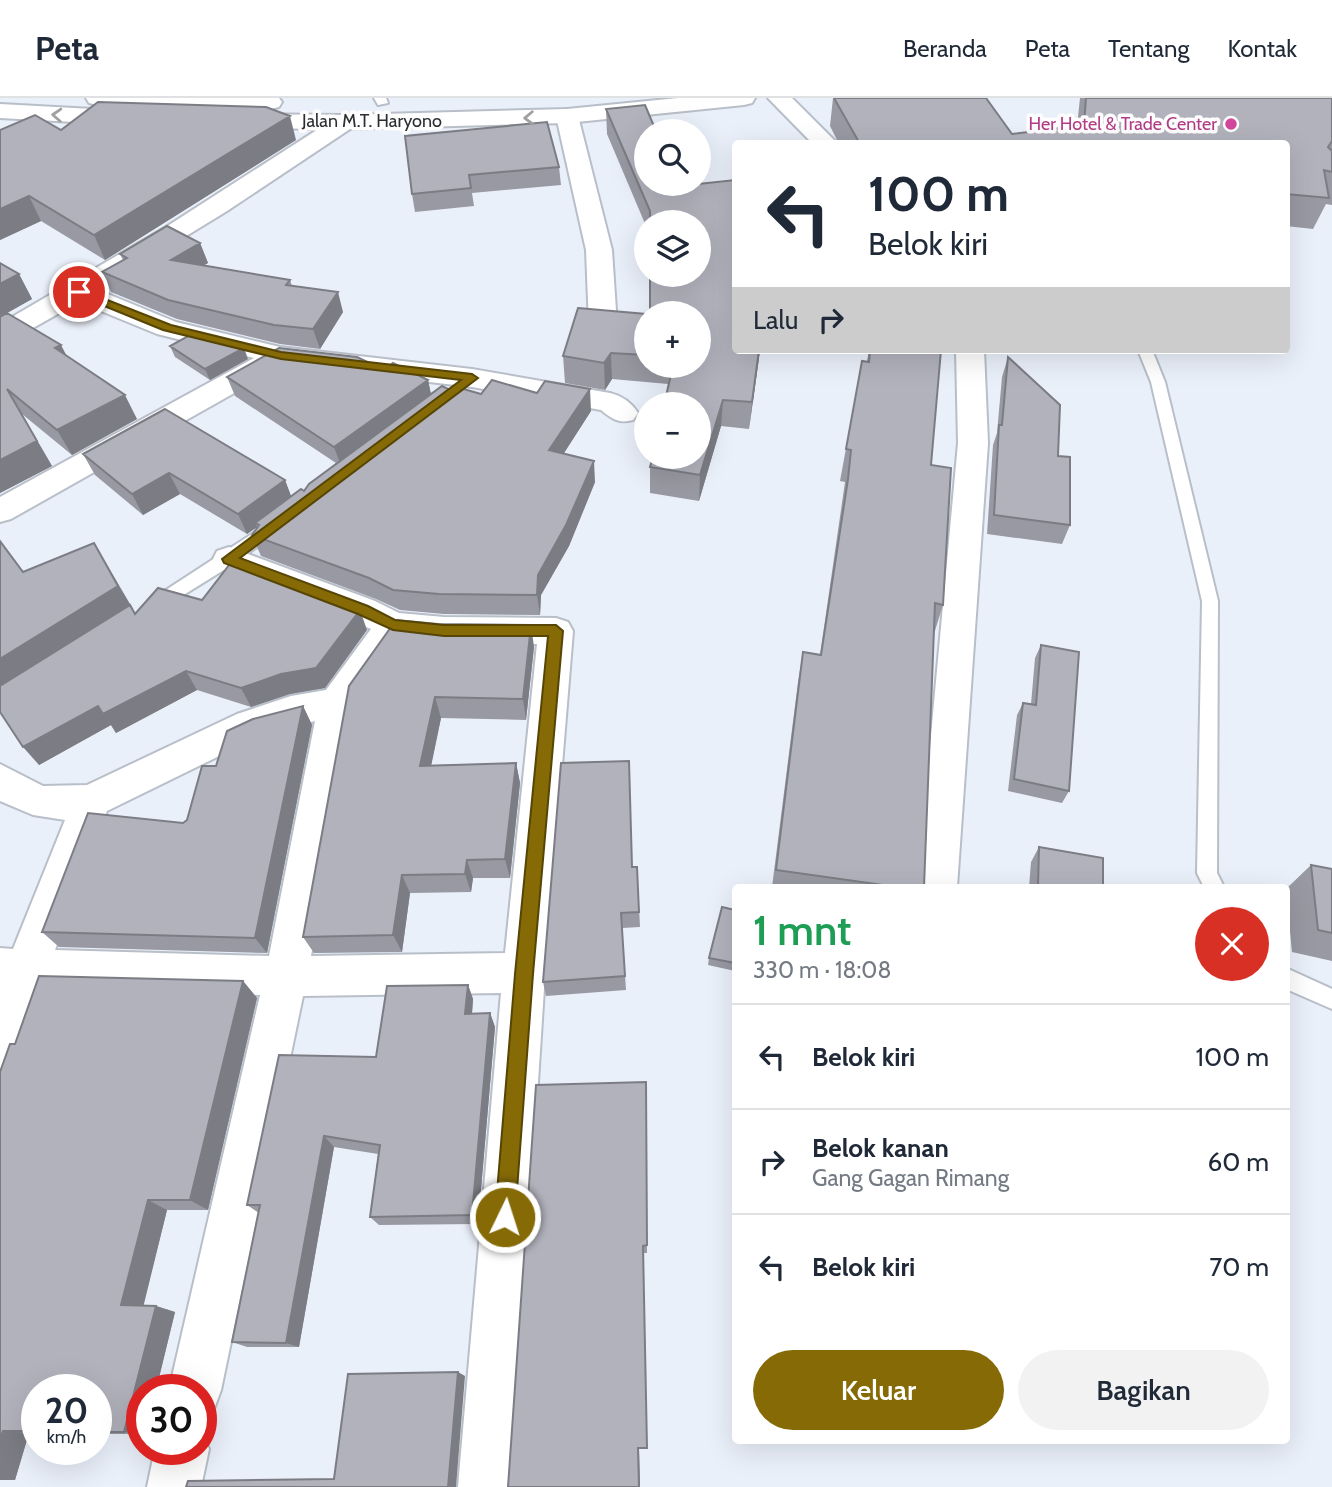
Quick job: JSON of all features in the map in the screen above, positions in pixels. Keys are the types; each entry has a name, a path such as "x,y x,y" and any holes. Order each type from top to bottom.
{"main road":[{"name":"Jalan M.T. Haryono","path":"87,98 315,103 522,98"},
{"name":"Jalan M.T. Haryono","path":"0,111 107,118 345,122 567,116 744,98"},
{"path":"779,98 823,140"},
{"path":"567,116 599,250 603,326"},
{"path":"0,335 79,292 234,198 345,122"},
{"path":"79,292 167,328 281,356 461,386 610,402 623,413"},
{"path":"937,884 973,443 970,354"},
{"path":"0,511 281,356"},
{"path":"229,559 363,610 393,625 444,631 556,631 524,974 485,1487"},
{"path":"199,1374 286,975 337,702 393,625"},
{"path":"0,780 30,800 68,804 92,800 250,724 292,711 337,702"},
{"path":"0,1049 13,968 92,800"},
{"path":"13,968 286,975 524,974"},
{"path":"174,1487 179,1465"}],"lane":[{"path":"1147,354 1158,382 1210,601 1207,873 1212,884"},
{"path":"140,614 229,559 284,518"},
{"path":"1290,980 1332,999"}],"building":[{"path":"834,98 986,98 1012,134 1084,125 1086,98 1332,98 1332,141 1328,147 1332,151 1332,172 1324,170 1329,198 1290,194 1290,140 858,140"},
{"path":"98,102 266,107 290,116 94,235 29,196 0,209 0,130 35,115 61,130"},
{"path":"645,105 651,119 634,119 634,174 606,109"},
{"path":"547,122 559,167 469,175 471,188 412,194 405,136"},
{"path":"732,180 732,354 758,354 752,402 723,400 711,439 711,392 667,392 670,378 711,378 711,301 650,301 650,287 711,287 711,210 650,210 644,196 711,196 711,183"},
{"path":"167,226 200,243 171,260 290,280 286,285 338,292 313,329 274,325 168,300 102,272 127,258 120,254"},
{"path":"0,263 19,274 0,284"},
{"path":"578,308 634,313 634,354 611,353 604,363 563,356"},
{"path":"7,313 61,345 55,348 125,395 57,430 7,389 37,441 0,460 0,317"},
{"path":"190,335 244,348 205,369 170,346"},
{"path":"279,348 357,357 384,370 393,363 428,380 334,447 227,377"},
{"path":"870,354 941,354 931,465 951,468 943,605 935,603 924,884 876,884 776,870 803,652 821,655 848,479 851,450 846,449 862,361 869,362"},
{"path":"1008,357 1060,405 1058,456 1070,457 1070,525 994,515 999,425 1002,425"},
{"path":"492,380 537,393 545,381 590,389 549,450 594,461 566,525 538,575 537,595 439,594 393,590 369,578 252,535 259,525 255,523 301,489 304,491 309,484 442,386 450,390 453,386 481,394"},
{"path":"165,409 285,480 238,514 169,473 132,494 83,454"},
{"path":"662,469 702,469 700,475"},
{"path":"0,541 23,572 94,543 118,586 0,659"},
{"path":"233,560 360,610 316,668 281,674 241,688 186,671 103,714 98,706 23,747 0,712 0,686 130,605 135,614 158,588 202,600"},
{"path":"396,620 438,624 531,625 523,699 435,697 420,766 516,763 505,859 467,860 465,874 402,875 393,935 303,937 349,686"},
{"path":"1041,645 1079,652 1069,791 1014,779 1023,703 1036,705"},
{"path":"303,706 255,938 42,932 88,813 183,823 187,820 202,766 216,766 227,731 253,719"},
{"path":"629,761 632,867 637,867 639,912 621,913 625,976 543,982 561,763"},
{"path":"1039,847 1103,858 1103,884 1038,884"},
{"path":"1311,865 1332,869 1332,933 1318,930"},
{"path":"722,907 732,909 732,962 709,958"},
{"path":"39,976 243,981 190,1200 148,1200 121,1305 156,1306 139,1374 126,1374 124,1432 112,1432 112,1374 21,1374 21,1431 3,1431 0,1440 0,1072 10,1044 15,1044"},
{"path":"468,985 465,1014 490,1013 472,1215 370,1217 380,1145 324,1136 286,1343 232,1342 260,1205 247,1205 279,1055 376,1057 387,986"},
{"path":"646,1082 647,1245 643,1246 647,1448 638,1448 639,1487 508,1487 536,1085"},
{"path":"458,1372 448,1487 186,1487 188,1481 334,1479 348,1374"}],"place":[{"name":"Her Hotel & Trade Center","path":"1231,124"}],"route":[{"path":"79,292 167,328 281,356 472,378 229,559 363,610 393,625 444,631 556,631 524,974 505,1217"}]}
